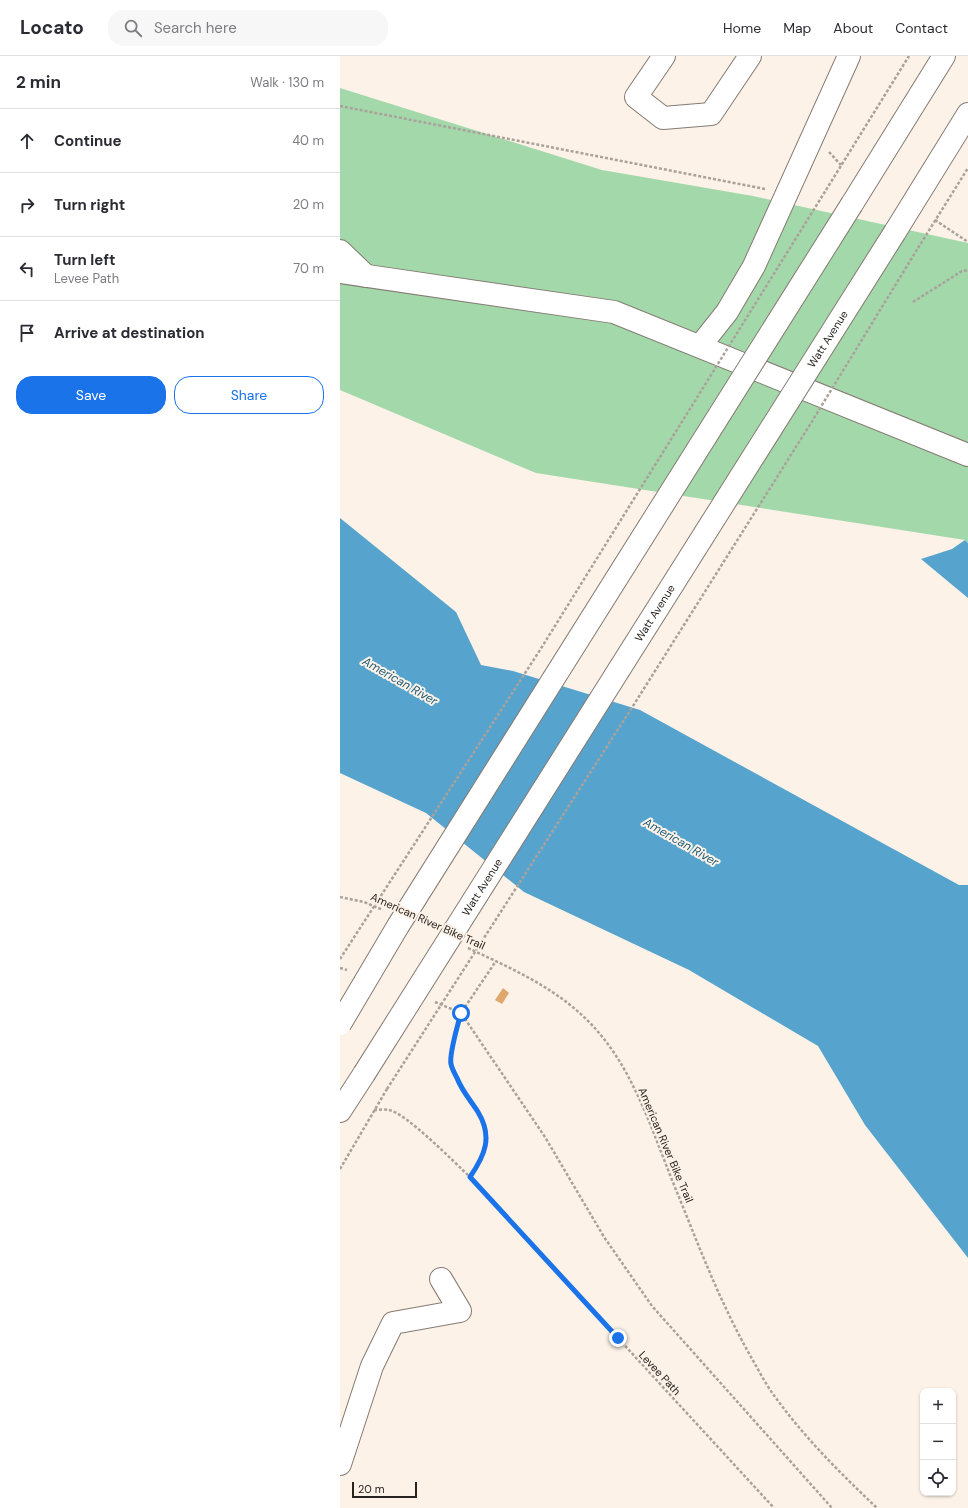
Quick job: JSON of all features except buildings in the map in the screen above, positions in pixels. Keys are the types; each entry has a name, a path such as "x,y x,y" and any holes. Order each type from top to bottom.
{"main road":[{"path":"664,56 636,97 663,118 711,114 750,56"},
{"path":"700,346 727,312 754,266 849,56"},
{"path":"340,996 852,204 944,56"},
{"name":"Watt Avenue","path":"340,1112 968,114"},
{"path":"953,140 968,120"},
{"path":"340,251 366,276"},
{"path":"340,272 614,312 968,455"},
{"path":"340,1024 391,918"},
{"path":"340,1464 372,1366 393,1323 426,1317"}],"path":[{"path":"340,960 540,650 908,56"},
{"path":"340,106 787,193"},
{"path":"340,1169 387,1089 637,700 968,168"},
{"path":"935,220 967,241 968,236"},
{"path":"913,302 962,271 968,270"},
{"name":"American River Bike Trail","path":"340,897 364,902 391,918"},
{"name":"American River Bike Trail","path":"466,947 544,985 568,1002 604,1038 619,1059 649,1120 672,1182 720,1298 772,1394 843,1476 877,1508"},
{"path":"470,1177 485,1149 486,1129 478,1113 460,1086 451,1064 454,1041 461,1013 496,961"},
{"path":"461,1013 545,1137 604,1237 652,1306 832,1508"},
{"name":"Levee Path","path":"374,1110 390,1110 405,1118 429,1138 470,1177 774,1508"}],"green space":[{"path":"340,88 602,170 753,196 968,243 968,543 965,540 536,473 340,390"}],"water":[{"name":"American River","path":"340,518 456,612 481,665 513,671 640,710 959,885 968,885 968,1258 865,1125 818,1046 689,970 524,892 426,813 340,773"},
{"path":"965,540 968,543 968,598 921,559 952,549"}],"route":[{"path":"461,1013 454,1041 451,1064 460,1086 478,1113 486,1129 485,1149 470,1177 618,1338"}]}
